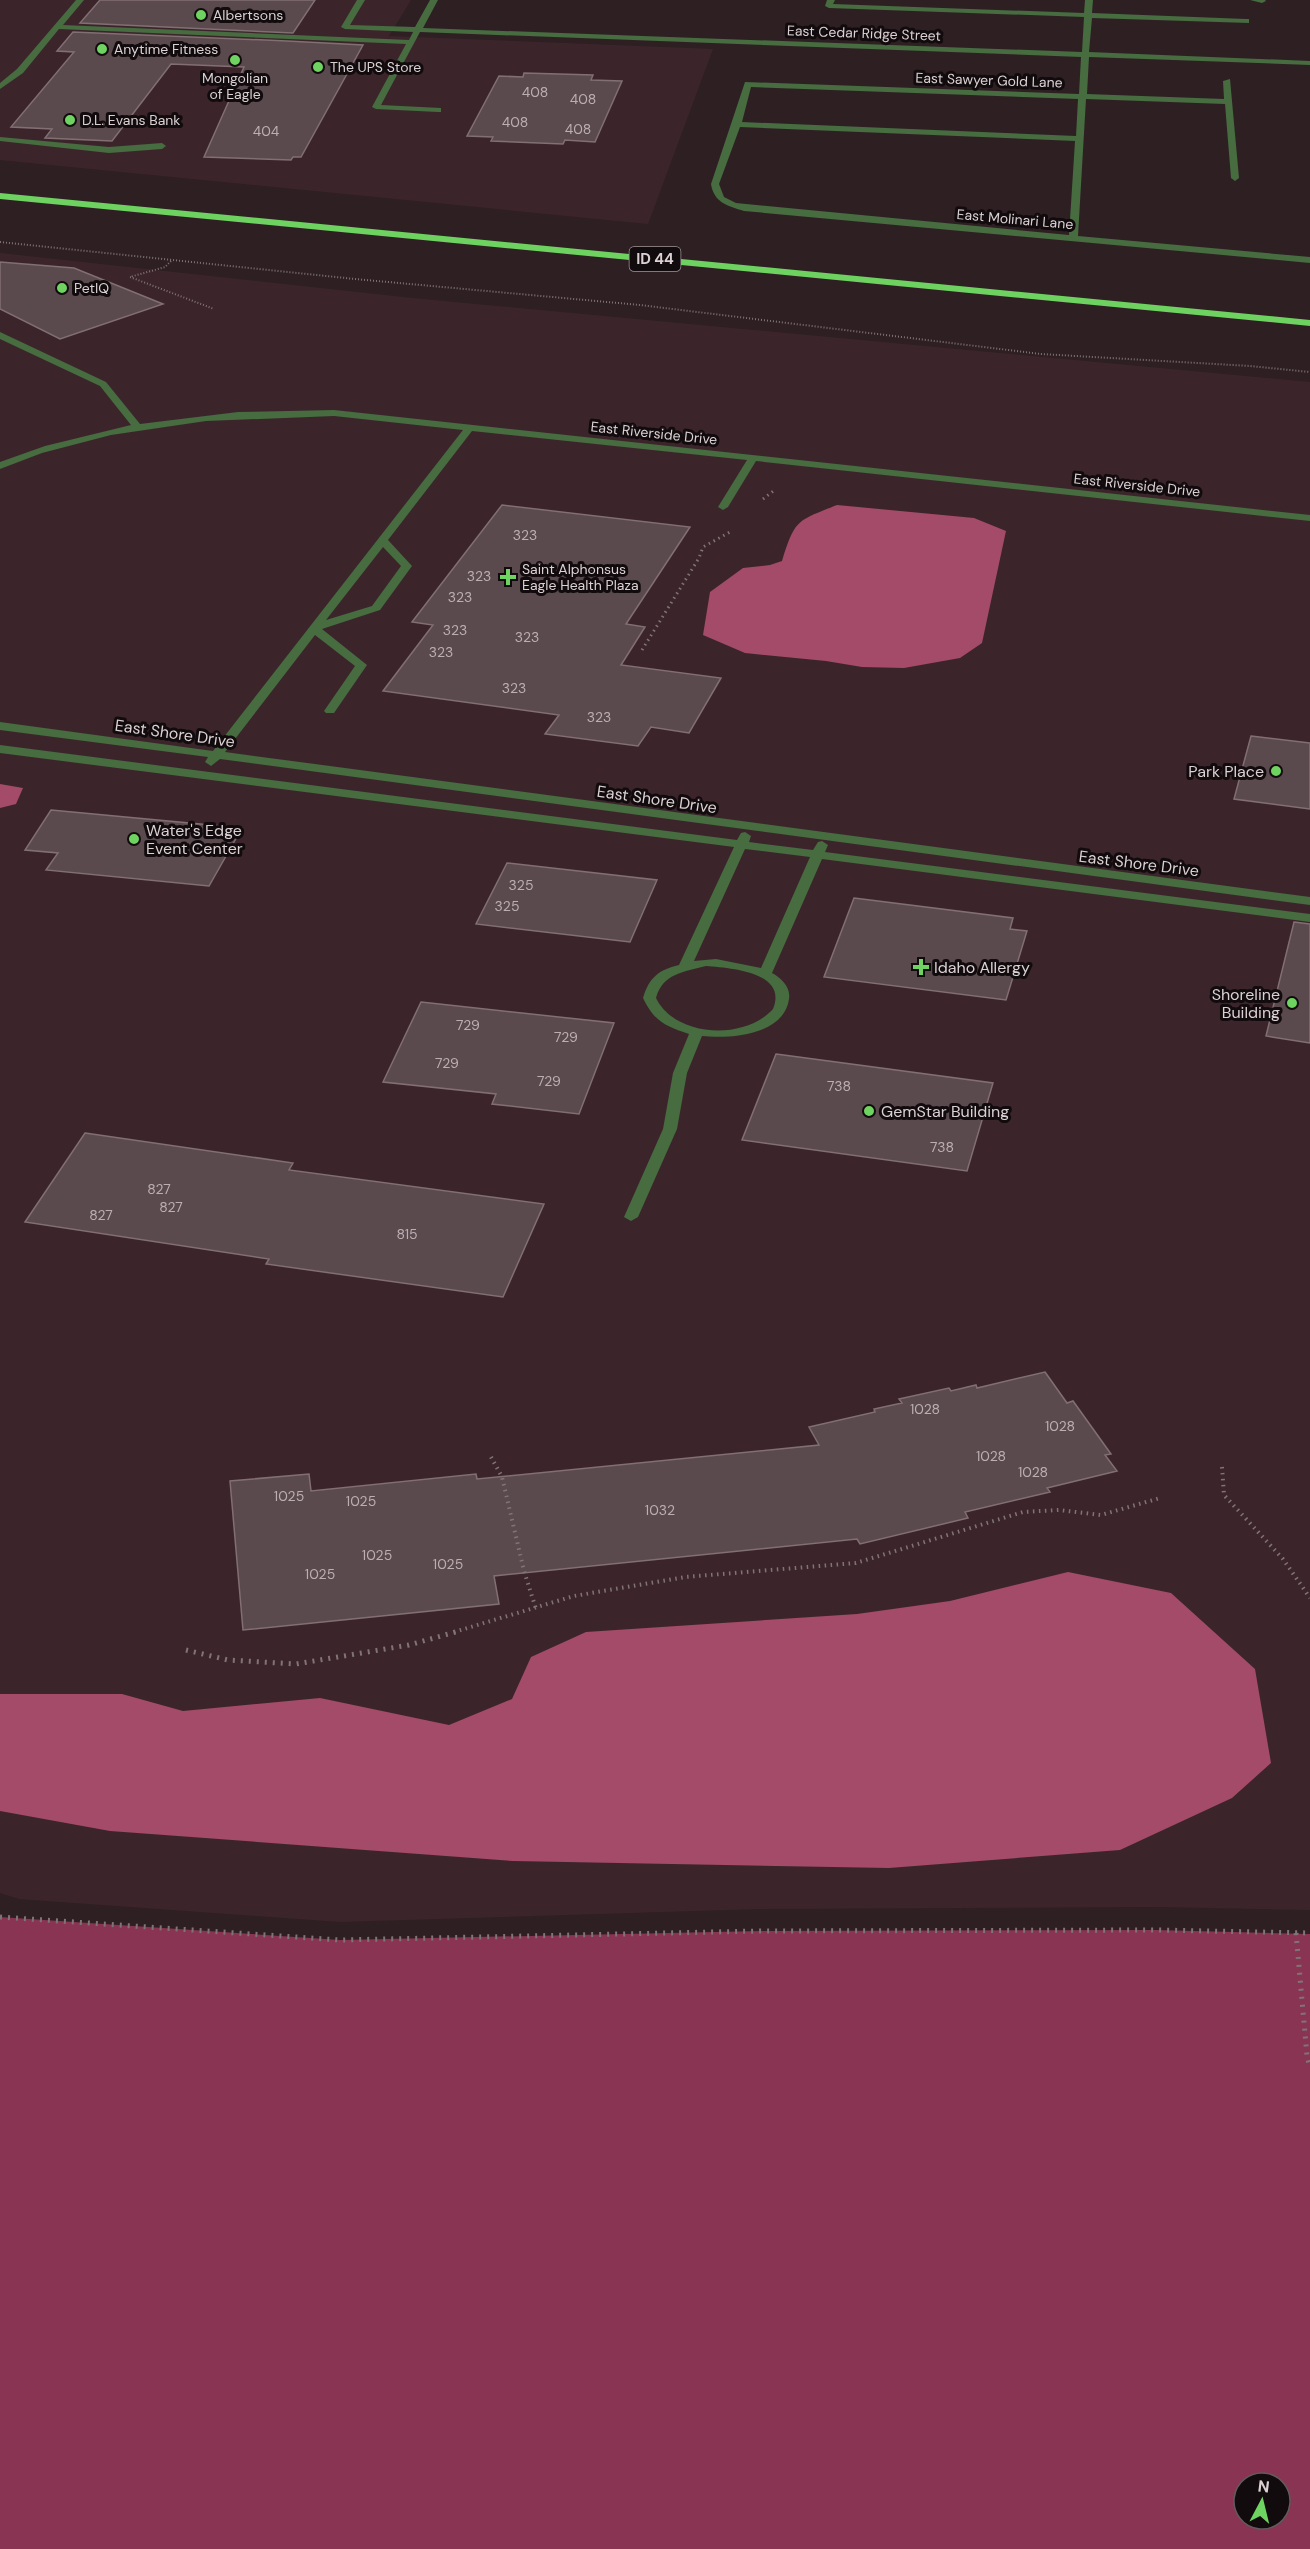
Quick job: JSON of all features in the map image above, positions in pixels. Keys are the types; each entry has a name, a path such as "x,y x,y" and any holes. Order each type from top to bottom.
{"highway":[{"name":"ID 44","path":"0,196 1310,323"}],"street":[{"path":"0,87 20,71 80,0"},
{"name":"East Cedar Ridge Street","path":"362,0 345,27 1310,63"},
{"path":"434,0 376,108 438,110"},
{"path":"1073,238 1089,0"},
{"path":"830,3 1088,16 1246,21"},
{"path":"57,27 411,42"},
{"path":"1227,81 1234,178"},
{"name":"East Sawyer Gold Lane","path":"737,124 748,84 1228,102"},
{"path":"737,124 1079,139"},
{"name":"East Molinari Lane","path":"737,124 715,184 720,199 744,208 1310,260"},
{"path":"0,139 109,150 162,146"},
{"path":"0,335 104,384 137,426"},
{"name":"East Riverside Drive","path":"0,466 55,446 137,426 216,416 334,413 1310,518"},
{"path":"202,775 470,426"},
{"path":"723,507 754,457"},
{"path":"314,628 376,608 407,566 382,540"},
{"path":"314,628 361,666 330,711"},
{"name":"East Shore Drive","path":"0,726 749,828 1310,901"},
{"name":"East Shore Drive","path":"0,749 1310,918"},
{"path":"686,966 749,828"},
{"path":"765,974 825,838"},
{"path":"728,963 748,967 765,974 777,983 783,994 782,1006 775,1016 762,1025 744,1031 723,1034 697,1032 665,1022 654,1012 649,1001 650,990 657,980 669,972 686,966 728,963"},
{"path":"631,1217 670,1129 680,1073 697,1032"}],"path":[{"path":"0,242 171,261 651,306 1041,354 1250,366 1310,372"},
{"path":"171,261 165,267 130,278 214,309"},
{"path":"755,504 773,494 778,487"},
{"path":"642,650 699,558 703,547 732,531"},
{"path":"491,1457 502,1477 524,1571 536,1610"},
{"path":"1222,1467 1224,1496 1283,1559 1310,1598"},
{"path":"186,1650 228,1660 296,1664 409,1645 536,1610 574,1596 685,1576 856,1563 1023,1512 1059,1510 1101,1515 1161,1498"},
{"path":"0,1917 340,1940 760,1931 1156,1930 1310,1933"},
{"path":"1296,1932 1307,2056 1310,2067"}],"shaded area":[{"path":"0,0 411,0 389,36 713,49 648,224 0,160"},
{"path":"0,253 412,298 1310,382 1310,1910 1156,1907 760,1909 340,1922 19,1899 0,1893"},
{"path":"837,505 974,518 1006,531 982,643 960,658 904,668 862,667 745,653 703,635 710,592 743,568 770,565 782,561 790,537 799,523"},
{"path":"0,784 23,788 16,804 0,808"},
{"path":"1068,1572 1171,1593 1255,1669 1271,1763 1232,1798 1120,1850 889,1868 513,1861 110,1831 0,1811 0,1694 122,1694 183,1711 320,1698 449,1725 512,1699 531,1657 586,1632 857,1614 950,1601"},
{"path":"0,1917 340,1940 760,1931 1156,1930 1310,1934 1310,2549 0,2549"}],"building":[{"name":"Albertsons","path":"100,0 315,0 293,33 80,23"},
{"path":"73,32 363,45 301,157 293,157 291,160 204,157 244,67 171,64 112,141 45,138 52,129 11,127 74,52 57,51"},
{"path":"524,73 593,75 591,80 622,81 595,142 565,140 563,144 491,141 493,137 467,136 499,76 523,77"},
{"name":"PetIQ","path":"0,262 74,268 163,304 60,339 0,309"},
{"path":"502,505 690,527 626,624 645,627 621,665 721,678 689,733 651,727 638,746 545,734 559,715 383,691 433,625 412,622"},
{"name":"Park Place","path":"1251,736 1310,743 1310,809 1234,799"},
{"name":"Water's Edge Event Center","path":"51,810 242,828 209,886 46,870 58,853 25,850"},
{"path":"507,863 657,880 630,942 476,924"},
{"path":"854,898 1013,918 1010,929 1027,931 1006,1000 824,977"},
{"name":"Shoreline Building","path":"1294,922 1310,924 1310,1043 1266,1036"},
{"path":"421,1002 614,1023 579,1114 492,1104 496,1094 383,1082"},
{"name":"GemStar Building","path":"776,1054 993,1083 967,1171 742,1140"},
{"path":"85,1133 293,1163 289,1170 544,1204 503,1297 266,1264 269,1259 25,1222"},
{"path":"1045,1372 1067,1403 1073,1401 1111,1454 1105,1455 1117,1471 1047,1488 1050,1492 965,1512 968,1518 860,1544 857,1539 494,1576 499,1604 243,1630 230,1481 309,1474 311,1491 476,1474 477,1479 819,1445 809,1427 875,1412 874,1409 902,1403 899,1399 949,1388 951,1391 976,1385 977,1388"}],"place":[{"name":"Albertsons","path":"201,15"},
{"name":"Anytime Fitness","path":"102,49"},
{"name":"Mongolian of Eagle","path":"235,60"},
{"name":"The UPS Store","path":"318,67"},
{"name":"D.L. Evans Bank","path":"70,120"},
{"name":"PetIQ","path":"62,288"},
{"name":"Saint Alphonsus Eagle Health Plaza","path":"508,577"},
{"name":"Park Place","path":"1276,771"},
{"name":"Water's Edge Event Center","path":"134,839"},
{"name":"Idaho Allergy","path":"921,967"},
{"name":"Shoreline Building","path":"1292,1003"},
{"name":"GemStar Building","path":"869,1111"}]}
